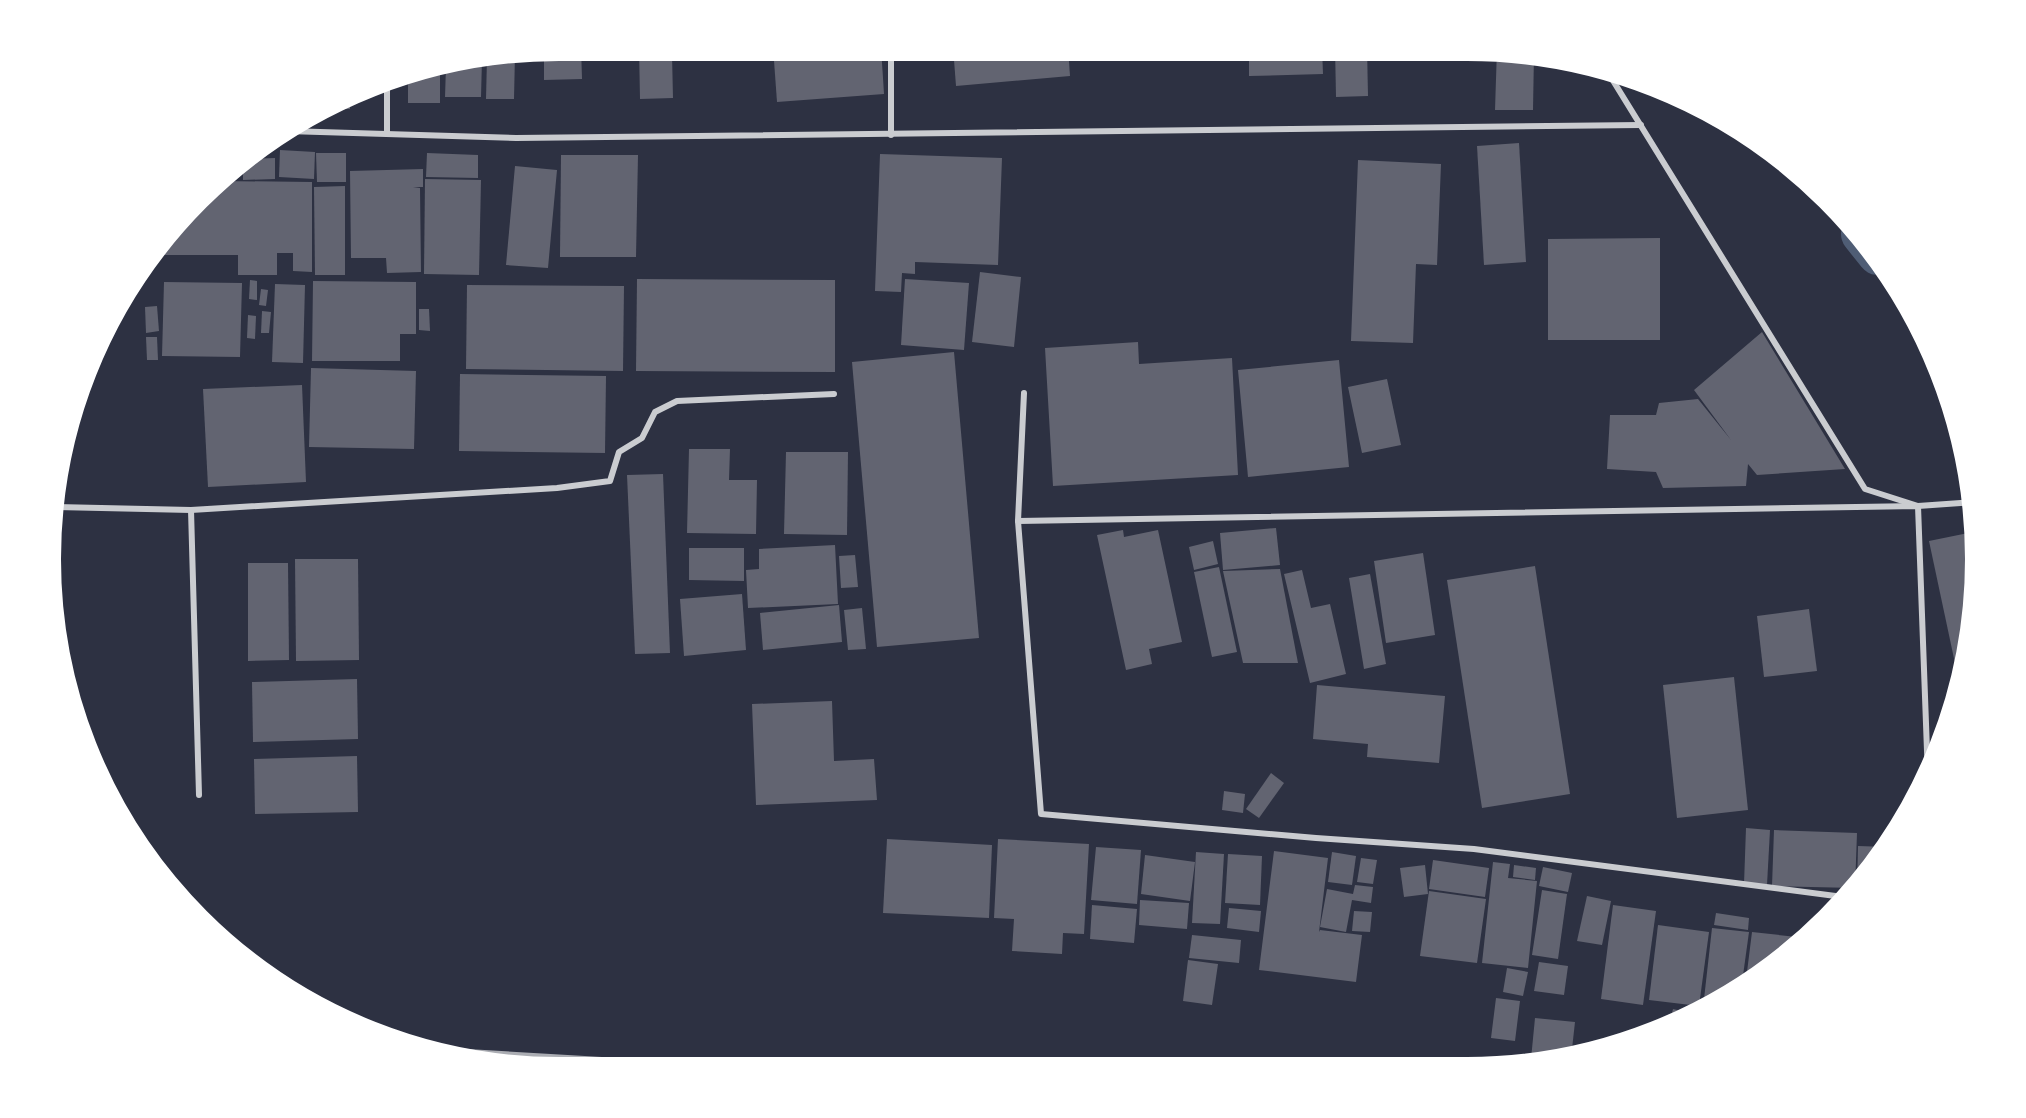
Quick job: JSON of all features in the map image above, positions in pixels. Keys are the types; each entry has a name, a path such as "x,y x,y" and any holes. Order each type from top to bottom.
{"street":[{"path":"891,57 891,135"},
{"path":"1612,79 1864,489 1918,506"},
{"path":"387,88 387,134"},
{"path":"297,131 516,138 1641,125"},
{"path":"1024,393 1018,521 1041,814 1474,849 1838,896"},
{"path":"60,507 191,510 557,488 610,481 619,452 642,438 655,412 677,401 834,394"},
{"path":"1018,521 1918,506 1966,503"},
{"path":"1918,506 1927,759"},
{"path":"191,510 199,795"}],"building":[{"path":"544,57 581,57 582,79 544,80"},
{"path":"639,57 672,57 673,98 640,99"},
{"path":"774,57 882,57 884,94 777,102"},
{"path":"954,57 1069,57 1070,76 956,86"},
{"path":"1249,57 1322,57 1323,74 1249,76"},
{"path":"1335,57 1367,57 1368,96 1336,97"},
{"path":"1497,58 1534,61 1533,110 1495,110"},
{"path":"515,59 514,99 486,99 487,62"},
{"path":"482,63 481,97 445,97 446,70"},
{"path":"440,72 440,103 408,103 408,81"},
{"path":"350,103 350,109 337,109"},
{"path":"1519,143 1526,262 1484,265 1477,146"},
{"path":"280,150 315,152 314,179 279,177"},
{"path":"316,153 346,153 346,182 317,182"},
{"path":"427,153 478,155 478,178 426,177"},
{"path":"880,154 1002,158 998,265 915,262 915,274 902,273 901,292 875,291"},
{"path":"561,155 638,155 636,257 560,257"},
{"path":"275,158 275,179 243,180 243,169 256,159"},
{"path":"1358,160 1441,164 1437,265 1416,264 1413,343 1351,341"},
{"path":"515,166 557,170 548,268 506,265"},
{"path":"423,169 423,187 413,187 420,188 421,272 387,273 386,258 351,258 350,171"},
{"path":"425,179 481,180 479,275 424,274"},
{"path":"229,181 312,182 312,272 293,271 293,253 277,253 277,275 238,275 238,255 160,255 204,204"},
{"path":"345,186 345,275 315,275 314,187"},
{"path":"1660,238 1660,340 1548,340 1548,239"},
{"path":"980,272 1021,277 1014,347 972,342"},
{"path":"637,279 835,280 835,372 636,371"},
{"path":"905,279 969,283 964,350 901,345"},
{"path":"250,280 257,281 257,300 249,299"},
{"path":"313,281 416,282 416,334 400,334 400,361 312,361"},
{"path":"164,282 242,283 240,357 162,356"},
{"path":"275,284 305,285 303,363 272,362"},
{"path":"467,285 624,286 623,371 466,369"},
{"path":"261,289 268,290 266,306 259,305"},
{"path":"157,306 159,331 146,333 145,307"},
{"path":"419,309 429,309 430,331 419,330"},
{"path":"262,311 271,312 269,333 261,333"},
{"path":"248,315 256,316 255,339 247,338"},
{"path":"1762,332 1845,469 1757,475 1748,464 1746,486 1663,488 1656,472 1607,469 1610,415 1656,415 1659,403 1698,399 1731,440 1694,390"},
{"path":"146,337 157,337 158,360 147,360"},
{"path":"1138,342 1139,364 1232,358 1238,475 1053,486 1045,348"},
{"path":"954,352 979,638 877,647 852,362"},
{"path":"1339,360 1349,467 1248,477 1238,370"},
{"path":"311,368 416,371 414,449 309,447"},
{"path":"460,374 606,376 605,453 459,451"},
{"path":"1387,379 1401,445 1362,453 1348,387"},
{"path":"302,385 306,482 208,487 203,389"},
{"path":"689,449 730,449 729,480 757,480 756,534 687,533"},
{"path":"786,452 848,452 847,535 784,534"},
{"path":"663,474 670,653 635,654 627,475"},
{"path":"1276,528 1280,565 1223,570 1220,533"},
{"path":"1123,530 1124,537 1158,530 1182,642 1149,649 1152,664 1126,670 1097,535"},
{"path":"1968,533 1968,592 1965,625 1957,668 1956,668 1929,541"},
{"path":"1213,541 1218,564 1194,570 1189,547"},
{"path":"835,545 838,604 748,608 746,570 759,569 759,549"},
{"path":"689,548 744,548 744,581 689,580"},
{"path":"1423,553 1435,635 1386,643 1374,561"},
{"path":"855,555 858,587 841,588 839,556"},
{"path":"295,559 358,559 359,660 296,661"},
{"path":"248,563 288,563 289,660 248,661"},
{"path":"1535,566 1570,794 1482,808 1447,580"},
{"path":"1219,567 1237,652 1212,657 1194,572"},
{"path":"1280,569 1298,663 1243,663 1223,571"},
{"path":"1302,570 1311,608 1330,604 1346,674 1310,683 1284,574"},
{"path":"1370,574 1386,664 1364,669 1349,578"},
{"path":"742,594 746,650 684,656 680,599"},
{"path":"839,605 842,642 763,650 760,613"},
{"path":"862,608 866,649 848,650 844,610"},
{"path":"1809,609 1817,671 1764,677 1757,616"},
{"path":"1734,677 1748,810 1677,818 1663,685"},
{"path":"357,679 358,739 253,742 252,682"},
{"path":"1317,685 1445,696 1439,763 1367,757 1368,744 1313,739"},
{"path":"832,701 834,761 874,759 877,800 756,805 752,704"},
{"path":"357,756 358,812 255,814 254,759"},
{"path":"1271,773 1284,783 1259,818 1246,809"},
{"path":"1224,791 1245,794 1243,813 1222,810"},
{"path":"1746,828 1770,830 1767,885 1744,884"},
{"path":"1774,830 1857,833 1855,876 1846,888 1772,886"},
{"path":"887,839 992,845 989,918 883,913"},
{"path":"998,839 1089,844 1084,934 1063,933 1062,954 1012,951 1014,919 994,918"},
{"path":"1858,846 1878,847 1865,865 1857,874"},
{"path":"1096,847 1141,850 1137,904 1091,900"},
{"path":"1274,851 1328,858 1319,932 1320,930 1362,935 1356,982 1259,970"},
{"path":"1196,852 1224,854 1220,924 1192,923"},
{"path":"1332,852 1356,856 1352,885 1328,882"},
{"path":"1228,854 1262,856 1260,905 1225,903"},
{"path":"1145,855 1195,862 1190,901 1141,894"},
{"path":"1361,858 1377,860 1373,884 1357,882"},
{"path":"1433,860 1489,868 1485,897 1429,889"},
{"path":"1493,862 1510,864 1508,878 1537,881 1528,968 1482,963"},
{"path":"1425,865 1428,894 1404,897 1400,868"},
{"path":"1514,865 1536,868 1535,880 1513,877"},
{"path":"1543,867 1572,873 1568,892 1539,886"},
{"path":"1355,885 1373,887 1371,903 1352,900 1346,932 1320,927 1327,889 1353,894"},
{"path":"1542,890 1567,894 1558,959 1532,955"},
{"path":"1429,891 1486,899 1477,963 1420,956"},
{"path":"1587,896 1611,901 1602,945 1577,941"},
{"path":"1140,900 1189,903 1187,929 1139,925"},
{"path":"1092,905 1137,909 1134,943 1090,939"},
{"path":"1613,905 1656,911 1643,1005 1601,999"},
{"path":"1229,908 1261,911 1259,932 1227,928"},
{"path":"1354,911 1372,912 1370,932 1352,931"},
{"path":"1716,913 1749,918 1748,930 1714,925"},
{"path":"1658,925 1709,932 1699,1004 1696,1006 1649,1000"},
{"path":"1712,928 1749,932 1743,978 1704,1001"},
{"path":"1752,932 1797,937 1773,957 1747,976"},
{"path":"1192,935 1241,940 1239,963 1189,958"},
{"path":"1188,960 1218,964 1212,1005 1183,1001"},
{"path":"1539,962 1568,966 1564,995 1534,991"},
{"path":"1507,968 1528,972 1523,996 1503,992"},
{"path":"1496,998 1520,1001 1515,1041 1491,1038"},
{"path":"1673,1009 1684,1012 1671,1017"},
{"path":"1535,1018 1575,1022 1572,1049 1531,1057"}],"railway":[{"path":"460,1051 633,1061"}]}
